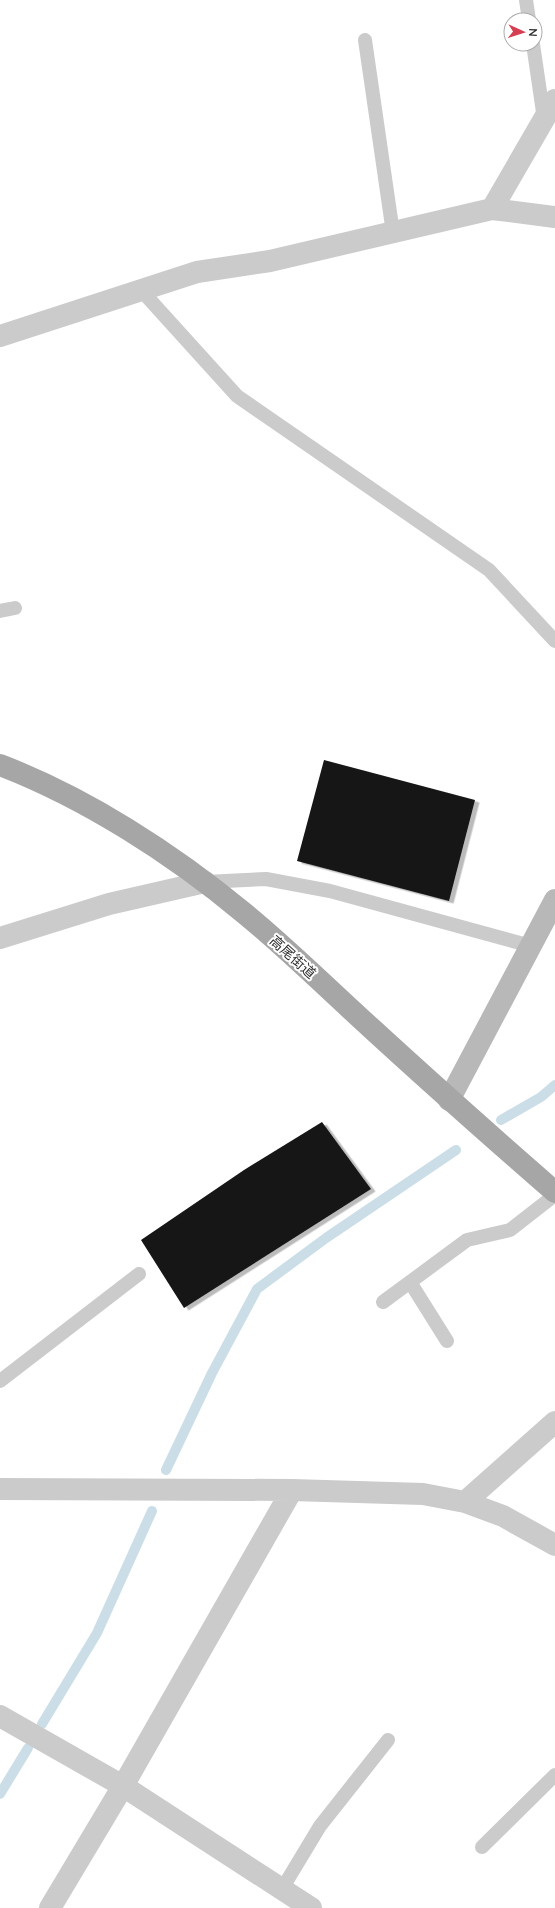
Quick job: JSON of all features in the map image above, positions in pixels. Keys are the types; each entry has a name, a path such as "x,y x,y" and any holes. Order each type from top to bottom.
{"main road":[{"name":"高尾街道","path":"0,765 35,778 124,827 205,882 245,914 449,1100 555,1194"}],"street":[{"path":"492,209 555,100"},
{"path":"0,336 197,272 270,261 492,209 555,217"},
{"path":"0,938 109,904 205,882"},
{"path":"449,1100 555,900"},
{"path":"464,1502 555,1422"},
{"path":"0,1489 292,1490 423,1494 464,1502 503,1516 555,1545"},
{"path":"50,1908 123,1786 292,1490"},
{"path":"0,1716 123,1786 311,1908"}],"lane":[{"path":"526,0 528,12"},
{"path":"365,40 393,233"},
{"path":"533,52 544,119"},
{"path":"141,290 237,396 489,570 555,641"},
{"path":"0,611 15,608"},
{"path":"205,882 266,879 330,891 531,946"},
{"path":"383,1302 467,1240 510,1230 555,1194"},
{"path":"0,1381 139,1274"},
{"path":"410,1282 447,1341"},
{"path":"282,1889 320,1826 388,1740"},
{"path":"482,1847 555,1776"}],"building":[{"path":"324,760 475,800 449,901 297,861"},
{"path":"322,1122 371,1189 184,1308 141,1240 244,1170"}],"waterway":[{"path":"501,1120 541,1097 555,1085"},
{"path":"166,1470 212,1373 257,1289 326,1238 456,1150"},
{"path":"42,1724 97,1633 152,1511"},
{"path":"0,1794 28,1748"}]}
